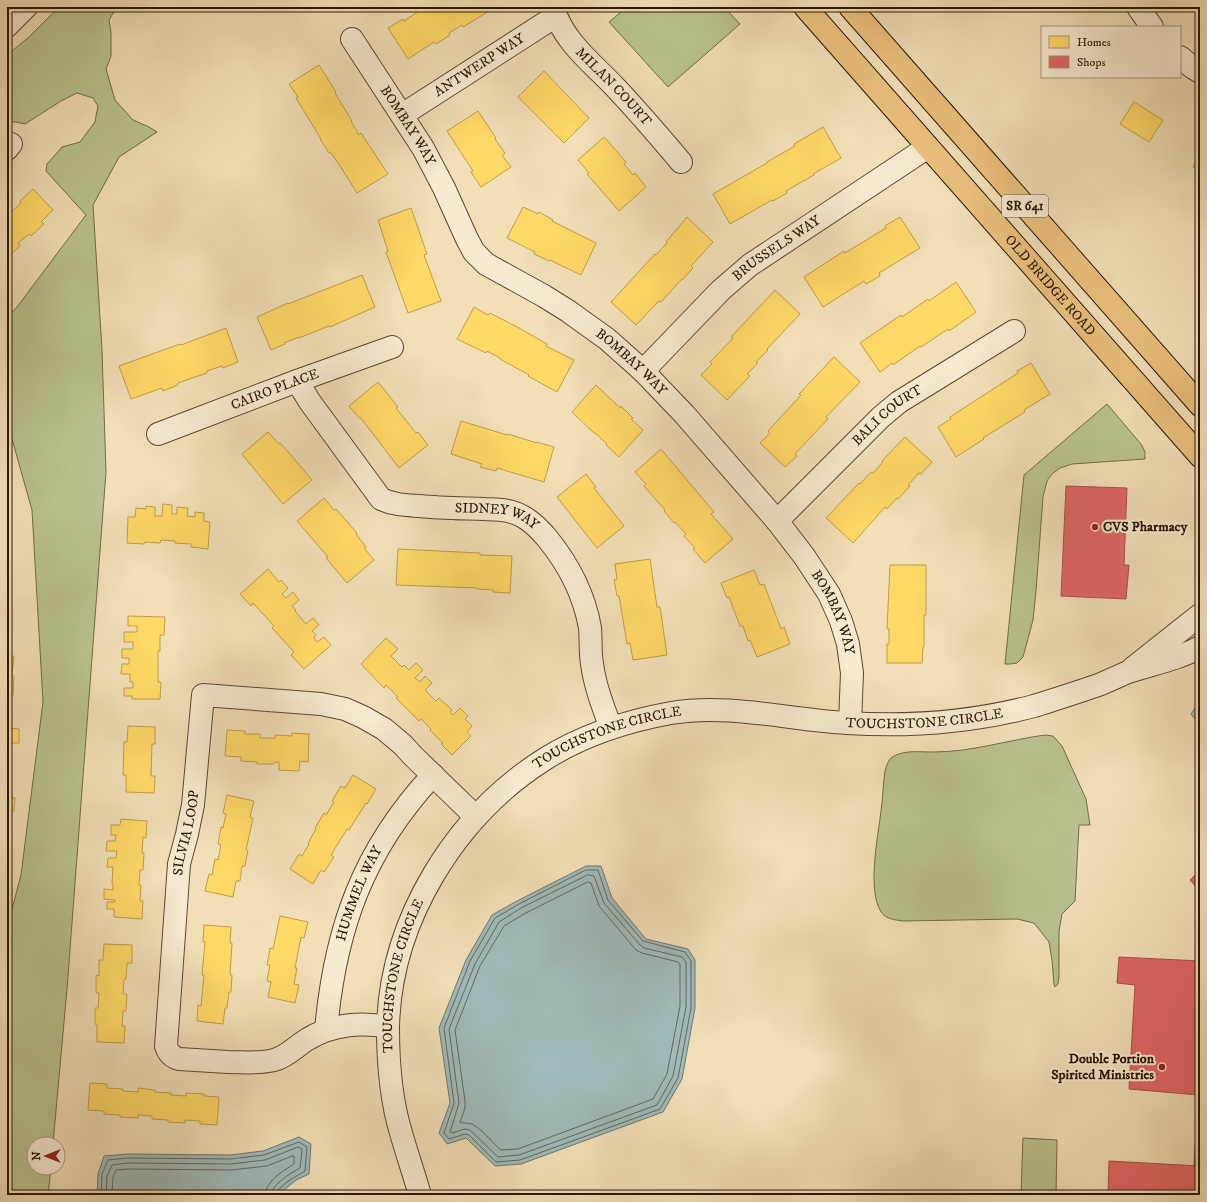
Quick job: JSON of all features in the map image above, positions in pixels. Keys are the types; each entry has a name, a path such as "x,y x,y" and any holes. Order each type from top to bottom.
{"main road":[{"name":"OLD BRIDGE ROAD","path":"805,7 1200,456"},
{"name":"SR 641","path":"850,7 1200,405"}],"street":[{"path":"7,26 26,7"},
{"path":"1138,7 1151,26"},
{"name":"ANTWERP WAY","path":"402,114 554,12"},
{"name":"MILAN COURT","path":"554,12 566,36 574,46 614,87 681,162"},
{"name":"BOMBAY WAY","path":"352,38 423,148 444,188 474,252 486,264 568,311 607,339 643,371 685,415 777,521 804,556 830,594 841,621 848,644 852,673 850,723"},
{"path":"1181,58 1200,72"},
{"name":"BRUSSELS WAY","path":"643,371 721,290 750,265 928,147"},
{"name":"BALI COURT","path":"777,521 881,417 899,402 1014,331"},
{"name":"CAIRO PLACE","path":"158,434 297,381 392,347"},
{"name":"SIDNEY WAY","path":"297,381 310,402 381,499 391,504 504,510 519,514 532,522 542,533 561,556 574,578 584,602 590,628 592,664 598,695 611,728"},
{"name":"TOUCHSTONE CIRCLE","path":"1128,672 1200,615"},
{"name":"TOUCHSTONE CIRCLE","path":"420,1195 401,1133 394,1102 388,1056 388,1027 391,994 399,957 411,922 434,874 446,855 476,817 500,793 536,765 548,757 588,737 611,728 638,720 674,713 711,710 748,711 817,721 893,724 936,723 984,716 1032,706 1069,695 1128,672 1165,662 1200,647"},
{"name":"SILVIA LOOP","path":"388,1027 375,1025 349,1025 326,1030 308,1038 292,1052 283,1057 260,1063 179,1060 174,1058 168,1052 166,1046 179,864 193,805 203,695 321,704 345,709 363,716 384,729 403,745 476,817"},
{"name":"HUMMEL WAY","path":"326,1030 332,980 337,956 348,916 357,892 374,854 387,833 432,775"},
{"name":"TOUCHSTONE CIRCLE","path":"413,1170 437,1195"}],"green space":[{"path":"59,7 117,7 109,20 111,32 111,56 106,69 115,100 133,120 157,132 119,157 93,205 102,350 106,472 67,989 54,1136 26,1136 26,1176 50,1176 48,1195 7,1195 7,928 21,875 43,702 32,510 12,439 7,437 7,317 17,307 86,215 46,171 47,164 62,147 80,142 95,122 98,106 93,98 77,93 61,101 25,124 7,122 7,55 29,37"},
{"path":"627,7 724,7 740,24 668,87 609,22"},
{"path":"1107,404 1141,444 1145,452 1145,459 1072,464 1060,468 1052,474 1047,481 1043,497 1033,620 1023,657 1017,663 1005,664 1024,475"},
{"path":"1045,735 1053,736 1062,746 1086,799 1090,825 1079,825 1075,901 1062,914 1059,931 1059,976 1058,984 1055,987 1049,942 1034,923 1017,919 903,921 891,919 881,912 877,902 874,877 885,771 888,762 892,757 908,752 947,751 976,748"},
{"path":"1023,1138 1057,1140 1056,1195 1021,1195"}],"water":[{"path":"1200,701 1200,725 1191,714"},
{"path":"586,866 601,866 612,898 646,939 688,949 695,960 695,1008 682,1079 663,1112 521,1164 495,1166 466,1138 447,1144 439,1133 450,1103 439,1028 466,960 492,915"},
{"path":"299,1137 311,1144 309,1174 296,1180 278,1195 97,1195 98,1174 104,1156 128,1154 230,1155 263,1151"}],"building: Homes":[{"path":"425,7 496,7 463,27 462,25 449,33 450,35 436,44 434,42 408,59 388,28 403,19 404,21"},
{"path":"319,65 336,92 335,93 359,135 361,133 388,174 357,193 340,166 320,139 296,98 298,97 289,84"},
{"path":"544,71 589,118 564,143 518,97"},
{"path":"1134,102 1163,120 1149,142 1120,124"},
{"path":"478,111 505,153 502,155 511,167 481,187 471,172 473,171 447,131"},
{"path":"823,127 841,158 786,191 787,193 730,224 713,194 795,146 794,144"},
{"path":"604,137 626,162 624,164 633,175 635,173 646,187 619,211 587,174 589,173 578,160"},
{"path":"1200,150 1200,170 1193,167"},
{"path":"33,189 53,210 41,222 44,224 31,236 29,234 18,243 20,246 8,257 7,216"},
{"path":"523,207 538,214 539,212 553,220 552,221 596,243 581,275 534,254 535,252 507,238"},
{"path":"411,208 427,254 424,255 441,301 408,313 386,252 388,251 378,220"},
{"path":"687,217 713,242 691,266 693,268 683,279 636,325 611,302 667,243 666,242"},
{"path":"900,217 920,248 879,273 880,276 866,284 864,281 823,307 804,277 844,251 845,253 886,228 885,226"},
{"path":"362,275 375,307 330,327 329,326 284,343 285,344 271,350 257,317 288,303"},
{"path":"956,282 976,312 949,331 948,329 880,372 860,343 901,315 902,317 928,299 929,301"},
{"path":"775,290 800,314 767,349 768,350 756,362 758,363 747,374 750,376 727,400 701,375 712,364 710,362 733,338 731,337"},
{"path":"474,307 488,315 490,313 519,328 547,344 546,346 574,360 557,392 487,351 486,353 457,339"},
{"path":"226,328 238,362 223,368 222,366 207,371 207,373 178,383 178,385 163,391 162,388 131,399 119,366"},
{"path":"834,357 860,382 826,417 828,419 795,454 797,456 785,467 760,443 770,433 768,431 801,395 799,394"},
{"path":"1031,363 1050,394 956,457 938,427 951,419 950,417"},
{"path":"378,382 398,407 396,408 416,433 418,432 428,445 399,468 360,417 359,418 349,406"},
{"path":"596,385 620,408 621,406 633,418 631,419 643,430 619,457 572,412"},
{"path":"461,421 554,447 544,482 497,468 496,471 480,467 482,464 451,454"},
{"path":"268,432 291,455 312,480 283,504 242,454"},
{"path":"905,437 932,462 921,474 919,473 898,499 897,498 887,509 885,507 853,543 826,518 859,483 860,484 871,472 873,473 883,462 882,461"},
{"path":"661,449 714,512 711,514 733,539 705,563 693,549 695,548 684,536 686,534 664,511 665,510 644,486 646,484 635,472"},
{"path":"586,474 596,487 594,488 624,526 597,548 557,497"},
{"path":"324,498 357,533 356,534 366,547 364,548 374,560 347,583 326,558 328,557 297,521"},
{"path":"163,504 172,505 172,514 177,514 177,507 188,508 187,516 195,517 195,512 204,513 204,521 210,522 208,549 191,547 191,544 175,543 175,541 161,540 160,543 145,542 144,544 127,543 128,517 135,517 136,508 146,509 146,506 155,507 155,516 162,516"},
{"path":"398,549 512,556 510,593 493,592 493,590 477,588 396,585"},
{"path":"650,559 657,607 660,607 667,655 633,660 630,643 627,644 619,596 617,596 614,580 617,579 615,564"},
{"path":"890,565 926,565 926,615 924,615 924,647 922,663 887,663 887,644 889,644 889,629 887,629"},
{"path":"268,569 279,582 281,580 288,588 282,594 286,598 293,592 299,600 292,606 306,624 313,618 319,625 312,631 316,635 314,638 317,642 324,637 331,645 304,669 291,655 294,652 272,628 274,626 253,603 251,606 240,594"},
{"path":"754,570 760,585 764,584 781,629 784,627 790,644 757,657 750,640 748,641 743,626 740,626 729,597 727,598 721,583"},
{"path":"128,616 165,617 164,635 160,635 160,651 158,651 158,682 161,682 160,699 132,699 132,696 124,696 124,688 133,688 133,682 130,682 130,674 121,674 122,664 129,664 129,658 122,658 122,649 133,649 133,642 124,642 124,632 137,632 137,626 128,626"},
{"path":"386,638 398,649 391,656 402,667 404,665 409,670 416,663 423,670 415,678 420,682 425,676 432,683 425,690 436,701 439,698 452,710 450,712 453,715 460,708 468,716 465,719 472,726 467,732 471,736 452,755 421,719 419,721 396,698 398,697 386,685 384,688 361,664"},
{"path":"7,656 14,656 12,676 14,676 13,695 7,695"},
{"path":"7,713 9,713 9,728 19,729 19,743 8,743 8,761 7,761"},
{"path":"128,726 155,727 155,744 152,744 151,776 155,776 154,793 126,792 126,775 123,775 124,742 127,742"},
{"path":"227,730 245,731 245,734 260,734 260,738 275,738 275,735 292,736 292,733 309,734 308,762 300,761 299,771 279,770 279,762 275,762 274,764 257,764 257,762 241,761 241,757 225,756"},
{"path":"353,775 376,789 349,830 347,829 331,855 334,857 324,872 321,870 313,884 290,869 299,854 302,856 316,829 315,828 324,813 326,815 341,786 345,788"},
{"path":"227,795 254,801 250,817 253,818 246,850 248,850 245,866 242,866 240,881 236,881 233,897 205,891 209,874 212,875 215,859 218,860 221,845 218,844 221,827 223,828 226,814 223,813"},
{"path":"7,797 15,798 14,811 7,811"},
{"path":"121,819 147,821 146,838 143,837 143,870 140,870 139,885 141,885 140,901 143,901 142,919 114,917 114,909 107,909 107,902 115,902 115,900 104,899 104,889 113,890 113,867 107,867 108,858 116,858 117,851 106,851 107,841 115,841 116,835 111,835 111,825 120,825"},
{"path":"7,850 12,851 9,867 7,867"},
{"path":"280,916 308,922 304,938 301,937 295,968 297,968 294,984 299,985 295,1003 268,997 271,982 267,981 270,965 267,965 270,948 273,949"},
{"path":"204,925 231,927 231,992 229,992 227,1008 225,1008 223,1024 197,1021 198,1005 201,1006 204,975 202,975 205,942 203,942"},
{"path":"104,944 132,945 132,963 127,963 126,979 124,979 123,994 127,994 126,1011 123,1011 122,1026 125,1026 124,1043 97,1042 95,1008 98,1008 99,993 96,993 96,975 99,976 99,960 103,960"},
{"path":"90,1083 107,1084 107,1088 123,1089 123,1091 138,1092 138,1088 155,1090 155,1092 171,1093 171,1095 186,1096 186,1093 219,1097 217,1125 200,1124 200,1121 185,1120 185,1123 168,1122 168,1120 152,1119 152,1116 138,1115 138,1118 120,1117 120,1115 104,1114 104,1111 88,1110"}],"building: Shops":[{"name":"CVS Pharmacy","path":"1066,486 1127,488 1124,565 1129,565 1126,599 1061,596"},
{"path":"1200,870 1200,891 1190,880"},
{"path":"1119,957 1200,961 1200,1166 1194,1166 1198,1095 1129,1089 1135,985 1117,983"},
{"path":"1109,1161 1200,1166 1200,1195 1108,1195"}],"place":[{"name":"CVS Pharmacy","path":"1095,527"},
{"name":"Double Portion Spirited Ministries","path":"1162,1067"}]}
